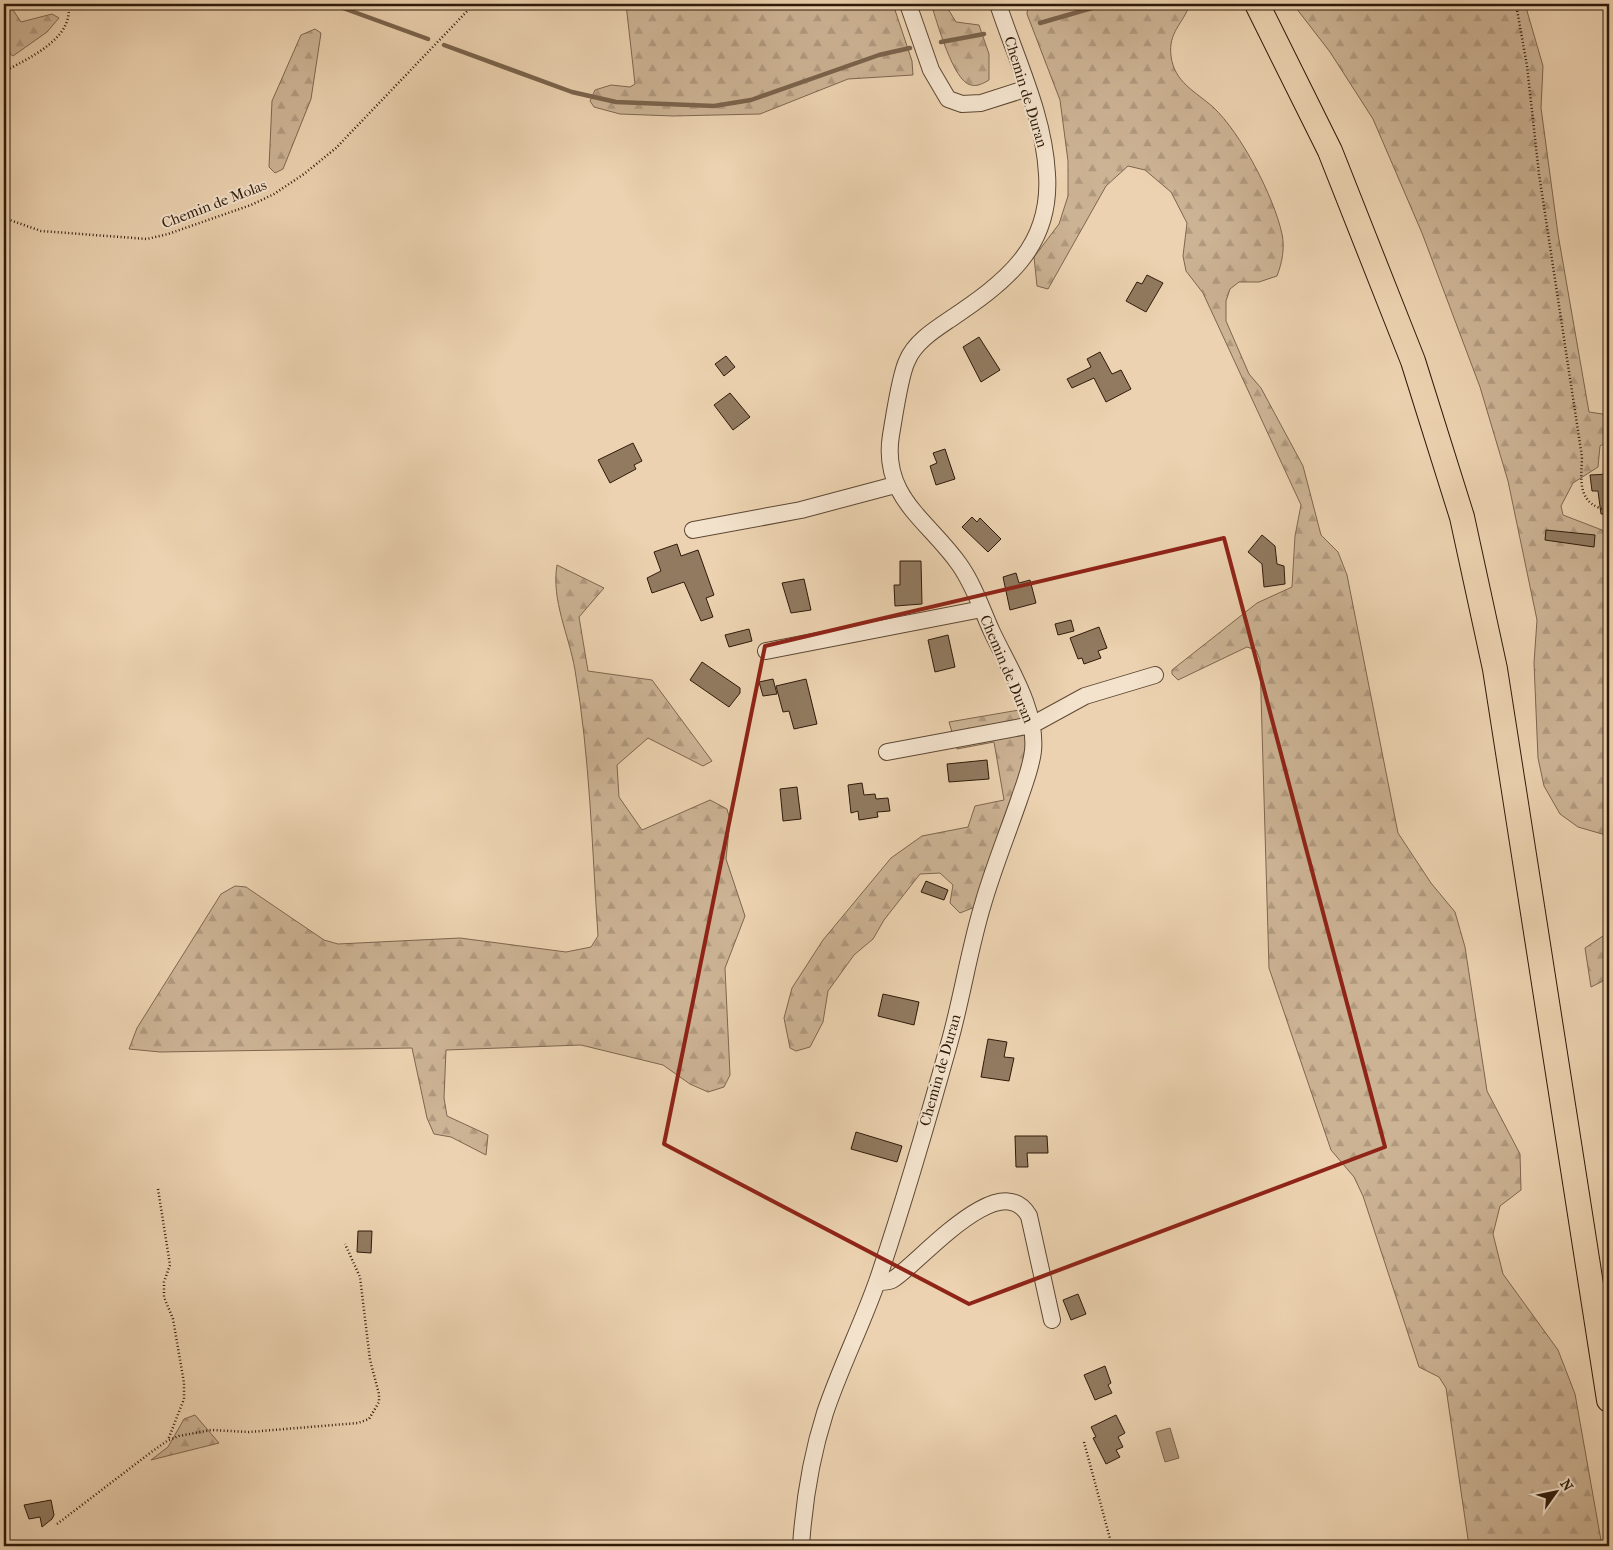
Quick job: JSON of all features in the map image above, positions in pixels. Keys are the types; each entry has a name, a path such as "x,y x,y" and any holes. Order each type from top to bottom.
{"highway":[{"path":"1257,4 1333,160 1413,360 1462,517 1496,679 1609,1400"}],"street":[{"path":"908,4 931,70 948,99 962,104 981,103 1028,88"},
{"name":"Chemin de Duran","path":"801,1546 804,1510 813,1454 826,1410 877,1282 950,1043 983,903 1027,778 1033,751 1032,725 1021,695 969,579 959,563 911,509 896,485 890,465 890,439 907,360 919,344 936,329 993,290 1012,273 1027,253 1038,231 1046,204 1048,180 1046,154 1028,88 998,4"},
{"path":"693,530 801,510 896,485"},
{"path":"766,651 982,609"},
{"path":"887,752 1032,725 1085,696 1154,675"},
{"path":"877,1282 892,1280 951,1227 993,1204 1008,1202 1020,1205 1029,1216 1052,1320"}],"path":[{"path":"7,70 36,54 61,34 69,19 68,4"},
{"name":"Chemin de Molas","path":"4,218 41,231 147,239 168,234 251,205 274,194 304,174 336,148 474,4"},
{"path":"1516,4 1528,66 1540,174 1582,457 1581,490 1590,502 1609,511"},
{"path":"158,1189 170,1266 164,1282 164,1297 173,1320 184,1383 184,1399 167,1440"},
{"path":"57,1524 167,1440 211,1430 249,1432 358,1423 369,1419 379,1402 379,1394 370,1360 360,1277 345,1244"},
{"path":"1084,1442 1112,1546"}],"highlighted area":[{"path":"1224,538 1385,1147 969,1304 664,1144 765,646"}],"green space":[{"path":"4,4 9,4 21,22 52,14 59,18 47,32 13,56 4,49"},
{"path":"626,4 893,4 912,61 913,75 848,79 760,114 673,116 620,114 594,107 590,101 595,90 611,85 630,87 635,84"},
{"path":"931,4 945,4 956,22 979,25 989,54 989,80 978,85 971,85 964,81 946,50"},
{"path":"1028,4 1190,4 1172,41 1171,56 1176,73 1187,86 1224,118 1255,166 1272,202 1283,239 1282,255 1277,276 1259,282 1239,282 1230,289 1226,301 1226,321 1249,374 1261,388 1303,466 1321,535 1338,552 1347,575 1398,833 1431,883 1455,912 1465,947 1487,1091 1520,1154 1521,1190 1500,1206 1493,1234 1503,1274 1558,1350 1575,1394 1602,1546 1469,1546 1446,1388 1439,1377 1419,1367 1363,1196 1354,1177 1331,1150 1269,968 1260,660 1256,650 1247,647 1178,680 1172,674 1172,670 1257,603 1292,587 1295,536 1301,505 1203,293 1186,271 1183,256 1187,223 1171,192 1145,170 1128,166 1106,186 1048,289 1037,286 1034,257 1059,224 1068,196 1068,161 1060,100 1027,14"},
{"path":"1293,4 1525,4 1543,66 1541,108 1558,234 1589,412 1609,415 1609,441 1600,446 1598,467 1573,483 1561,506 1563,515 1602,530 1609,536 1609,836 1578,827 1560,814 1544,786 1538,758 1534,663 1537,620 1508,481 1480,387 1422,233 1373,119 1330,52"},
{"path":"315,29 321,33 311,99 283,169 275,173 269,167 272,101 301,35"},
{"path":"557,565 604,588 579,617 588,671 652,680 712,761 703,766 648,738 617,765 619,797 642,830 710,800 727,809 730,820 726,859 745,916 725,968 730,1075 724,1087 708,1092 690,1084 663,1065 581,1045 446,1050 444,1098 447,1116 488,1135 486,1155 451,1137 434,1134 427,1118 412,1048 160,1052 129,1049 137,1028 221,894 235,886 246,887 324,940 338,944 460,938 566,952 591,947 598,936 587,769 575,670 556,591"},
{"path":"1019,710 1026,736 1026,755 1021,777 975,907 960,913 950,903 953,885 940,873 920,874 884,920 873,939 854,955 828,991 823,1022 810,1047 796,1051 790,1048 784,1018 792,988 823,940 891,858 922,836 968,827 975,806 1004,800 994,742 957,749 949,722"},
{"path":"1609,932 1609,978 1591,987 1585,948"},
{"path":"195,1415 219,1443 151,1460 168,1447 184,1419"}],"shaded area":[{"path":"1170,1428 1179,1458 1165,1462 1156,1432"}],"building":[{"path":"1147,275 1163,283 1146,312 1126,301 1137,282 1142,284"},
{"path":"979,337 1000,370 981,382 963,347"},
{"path":"1100,352 1112,374 1121,370 1131,389 1106,402 1094,378 1072,388 1067,379 1091,367 1087,359"},
{"path":"726,356 735,367 724,376 715,364"},
{"path":"730,393 750,417 733,430 714,405"},
{"path":"633,443 642,461 634,465 636,469 610,483 598,460"},
{"path":"945,449 955,479 936,485 930,466 937,463 933,453"},
{"path":"1609,474 1609,514 1601,514 1598,491 1592,491 1590,475"},
{"path":"972,517 977,522 980,518 1001,539 988,552 962,527"},
{"path":"1546,530 1595,535 1594,547 1545,540"},
{"path":"1262,535 1275,546 1277,564 1284,566 1285,584 1264,587 1262,564 1248,552"},
{"path":"677,544 681,556 698,550 714,595 706,598 713,617 701,621 684,582 652,593 647,578 661,571 654,552"},
{"path":"900,561 921,561 922,604 895,606 894,585 900,585"},
{"path":"1016,573 1019,583 1030,580 1036,603 1010,610 1003,577"},
{"path":"804,579 811,610 791,613 782,583"},
{"path":"1071,620 1074,631 1058,635 1055,624"},
{"path":"1099,627 1107,648 1098,651 1101,658 1084,664 1082,658 1078,659 1070,638"},
{"path":"749,629 752,641 729,647 725,635"},
{"path":"948,635 955,667 935,672 928,640"},
{"path":"702,662 740,688 740,693 729,707 690,680"},
{"path":"773,679 777,694 763,696 759,682"},
{"path":"806,679 817,724 794,729 789,711 783,712 776,686"},
{"path":"987,760 989,779 949,782 947,764"},
{"path":"862,783 864,795 875,794 876,799 888,798 890,811 877,812 878,817 859,820 858,811 851,813 848,785"},
{"path":"797,787 801,819 783,821 780,789"},
{"path":"926,881 948,890 944,900 921,892"},
{"path":"883,994 919,1002 914,1025 878,1016"},
{"path":"988,1039 1007,1042 1004,1057 1014,1058 1009,1081 981,1077"},
{"path":"856,1132 902,1146 897,1162 851,1149"},
{"path":"1015,1136 1047,1136 1048,1153 1027,1153 1028,1167 1016,1167"},
{"path":"358,1231 372,1231 371,1253 357,1252"},
{"path":"1078,1294 1086,1314 1071,1320 1063,1300"},
{"path":"1105,1366 1111,1383 1108,1385 1112,1393 1095,1400 1084,1375"},
{"path":"1116,1415 1125,1433 1118,1437 1123,1447 1116,1450 1120,1457 1106,1464 1093,1438 1096,1437 1091,1427"},
{"path":"51,1500 54,1515 52,1519 42,1527 40,1517 29,1519 24,1505"}],"waterway":[{"path":"332,4 428,39"},
{"path":"1040,23 1106,4"},
{"path":"941,42 984,34"},
{"path":"444,45 572,92 616,102 714,106 751,100 879,55 910,48"}]}
